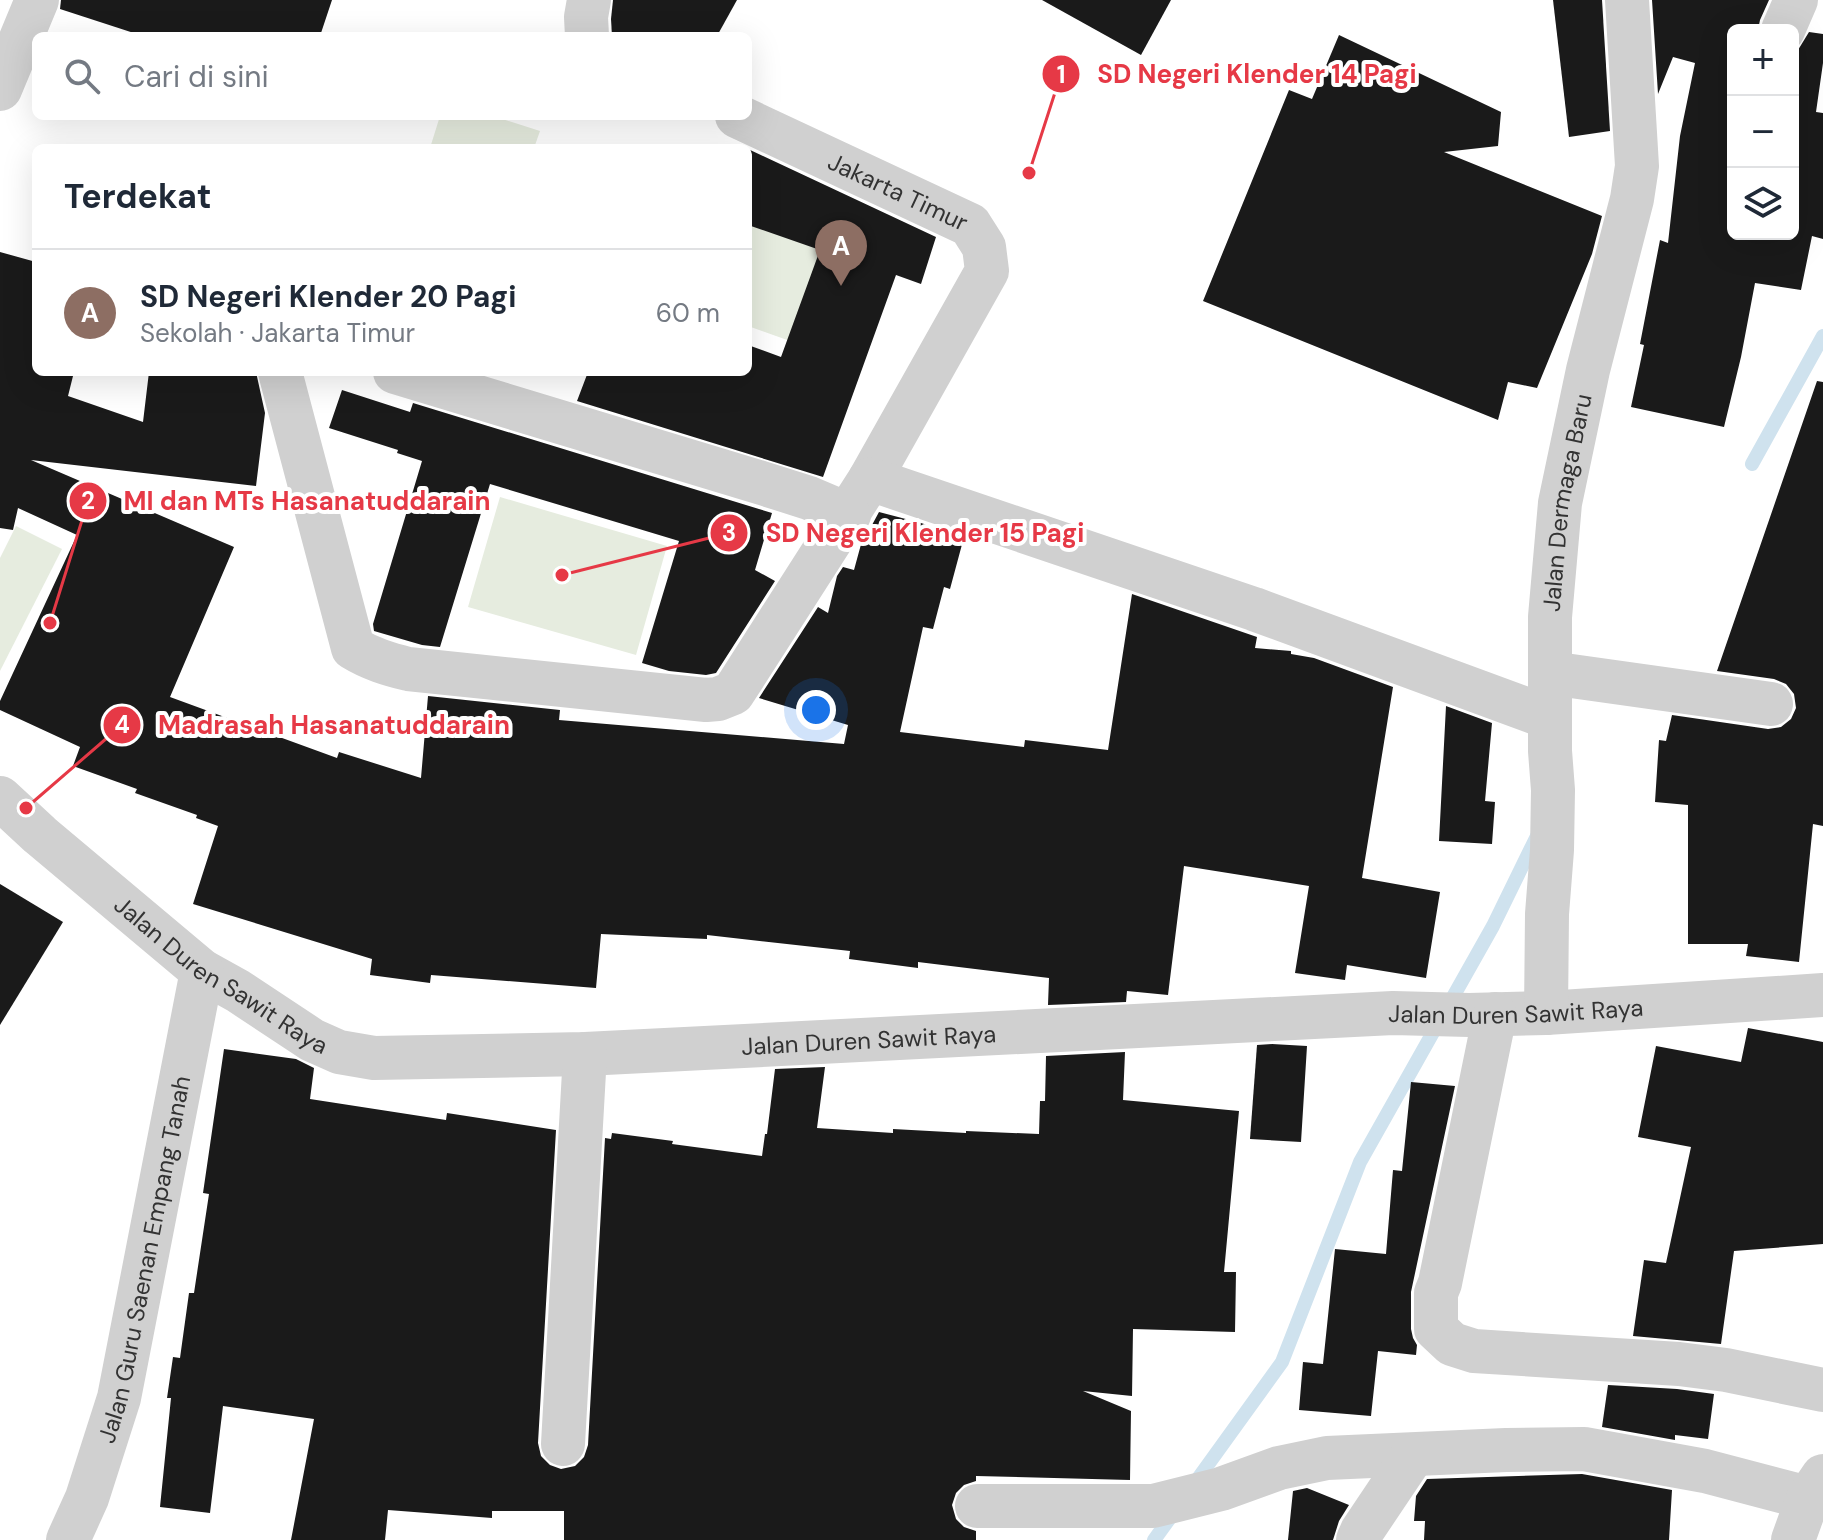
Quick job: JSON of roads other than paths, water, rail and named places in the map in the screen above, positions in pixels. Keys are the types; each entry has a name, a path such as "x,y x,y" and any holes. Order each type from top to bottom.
{"street":[{"path":"0,89 37,0"},
{"path":"587,32 589,0"},
{"name":"Jalan Dermaga Baru","path":"1546,1013 1547,914 1552,850 1550,617 1560,503 1588,370 1632,199 1637,166 1627,0"},
{"path":"1786,24 1796,0"},
{"name":"Jakarta Timur","path":"281,376 353,648 384,664 408,669 706,700 733,693 859,497 987,271 984,247 970,225 746,120"},
{"path":"408,376 809,498 859,497 1254,609 1551,753"},
{"path":"1550,673 1771,704"},
{"name":"Jalan Duren Sawit Raya","path":"0,798 202,971 312,1040 339,1052 374,1058 585,1054 1393,1013 1546,1013 1823,995"},
{"name":"Jalan Guru Saenan Empang Tanah","path":"68,1540 87,1498 119,1398 202,971"},
{"path":"1482,1015 1436,1293 1436,1329 1452,1344 1474,1351 1679,1364 1726,1370 1823,1390"},
{"path":"563,1444 585,1054"},
{"path":"977,1506 1153,1506 1221,1489 1279,1468 1327,1458 1584,1449 1815,1487 1793,1540"},
{"path":"1358,1540 1413,1455"}],"waterway":[{"path":"1752,464 1823,336"},
{"path":"1194,1484 1282,1362 1360,1162 1493,926 1538,834"},
{"path":"1154,1540 1175,1511"}],"place":[{"name":"SD Negeri Klender 14 Pagi","path":"1029,173"},
{"name":"SD Negeri Klender 20 Pagi","path":"841,286"},
{"name":"SD Negeri Klender 15 Pagi","path":"562,575"},
{"name":"MI dan MTs Hasanatuddarain","path":"50,623"},
{"name":"Madrasah Hasanatuddarain","path":"26,808"}]}
